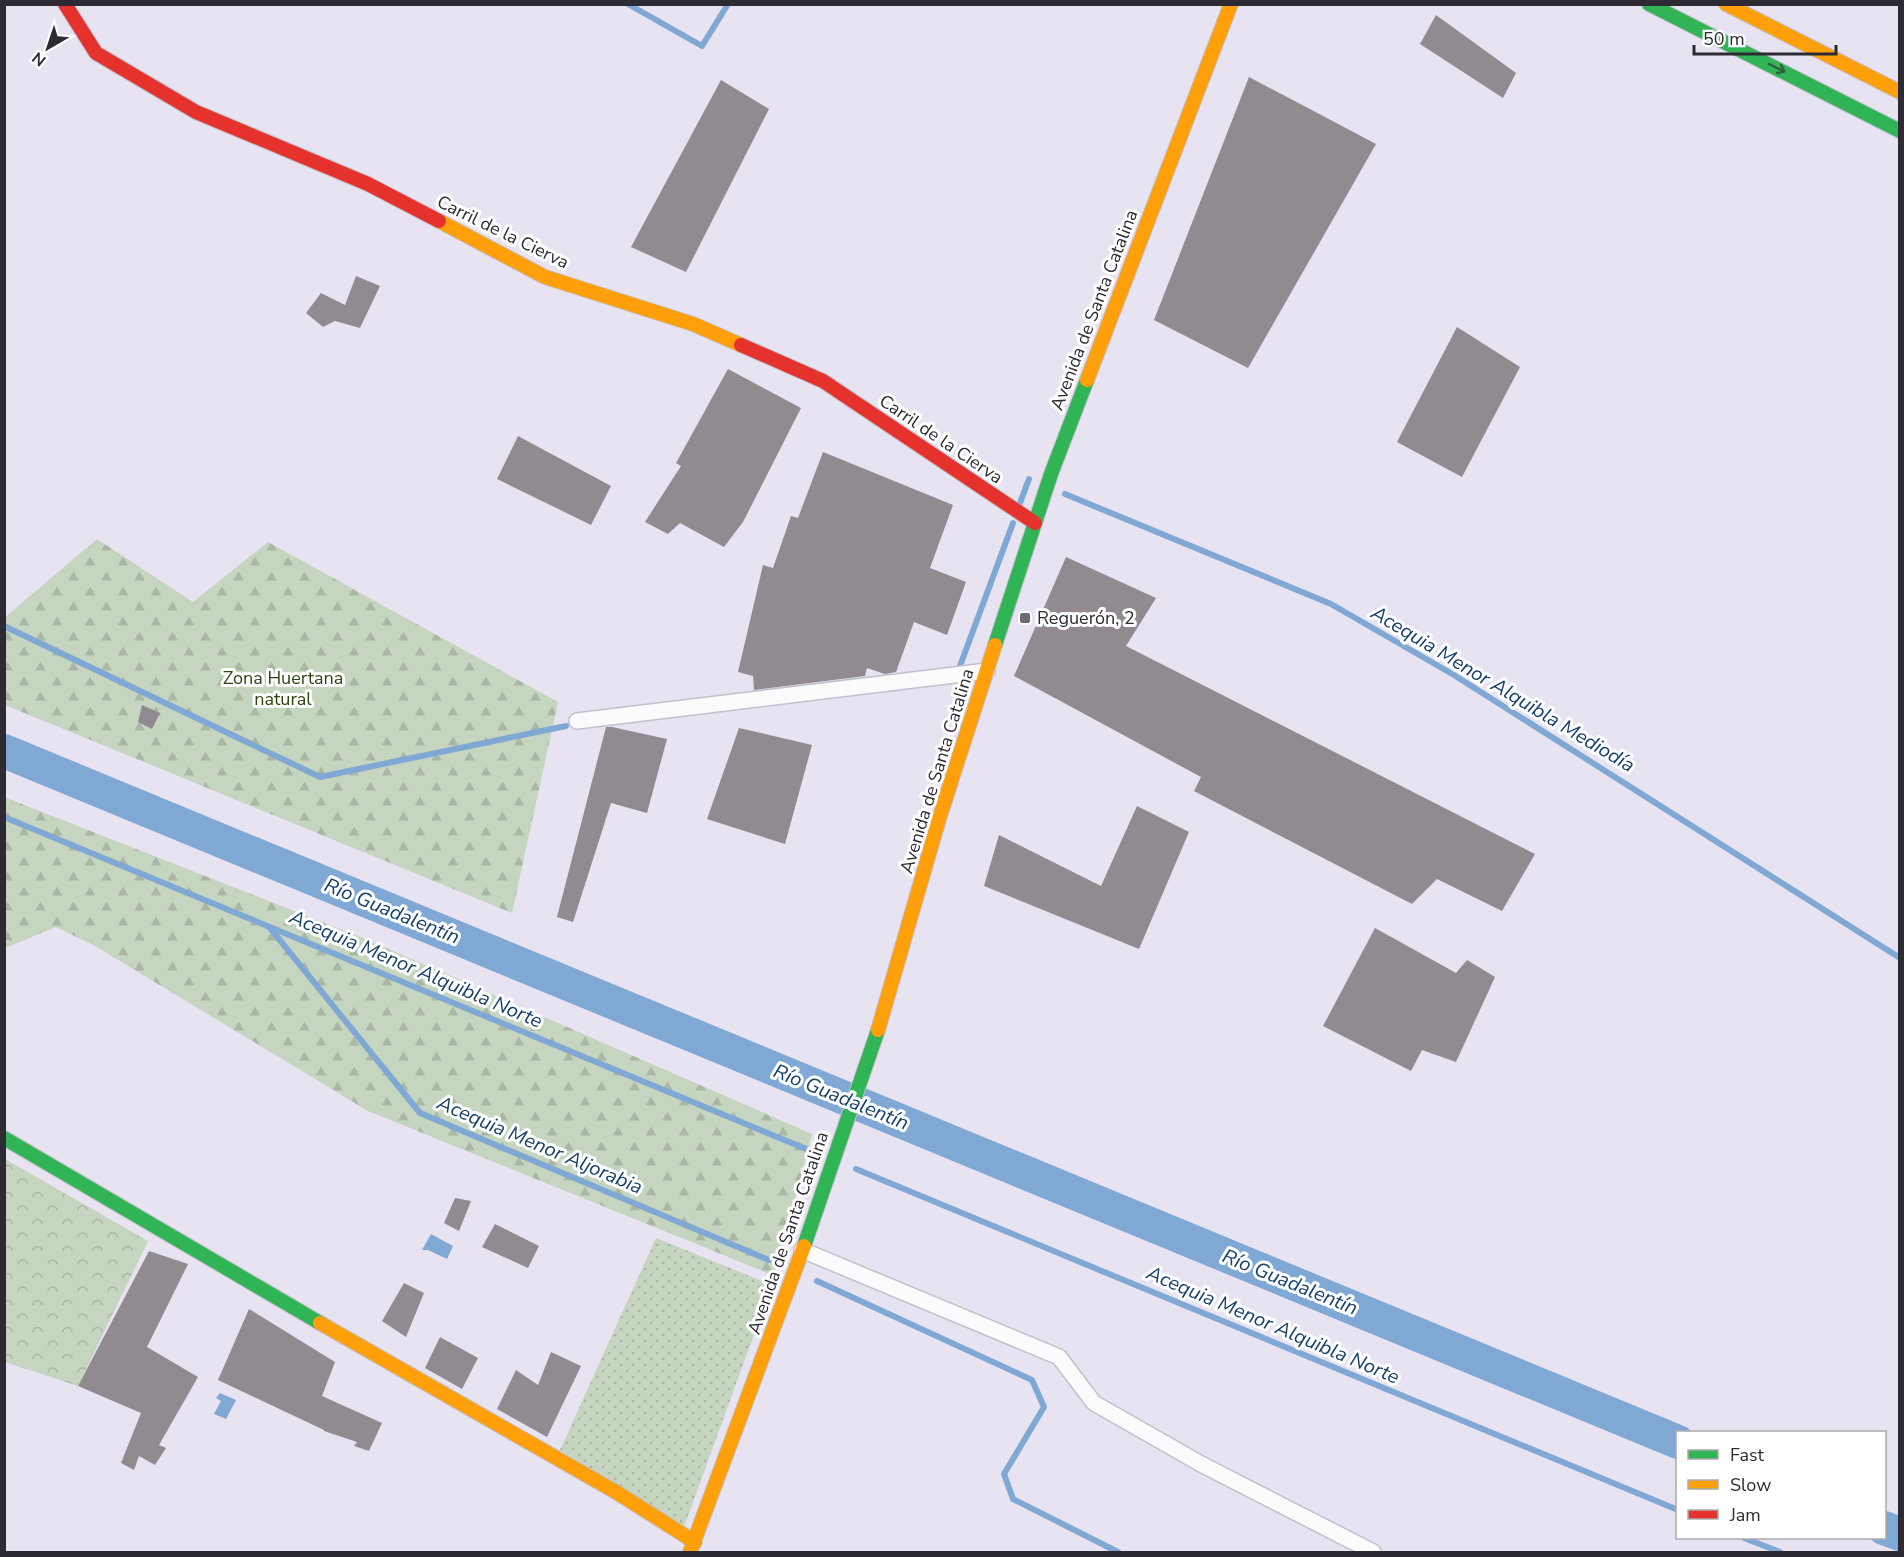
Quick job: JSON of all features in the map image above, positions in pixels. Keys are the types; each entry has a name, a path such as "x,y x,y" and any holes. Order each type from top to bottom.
{"main road":[{"name":"Carril de la Cierva","path":"65,4 96,53 196,112 368,184 545,277 693,324 823,381 1035,523"},
{"name":"Avenida de Santa Catalina","path":"692,1547 802,1250 883,1015 939,819 1073,413 1231,4"},
{"path":"1649,4 1899,131"},
{"path":"1726,4 1899,92"},
{"path":"4,1138 616,1492 692,1547"}],"street":[{"path":"577,722 987,671"},
{"path":"802,1250 1059,1358 1094,1403 1202,1464 1373,1552"}],"green space":[{"name":"Zona Huertana natural","path":"97,539 193,602 268,542 558,702 512,913 5,705 4,618"},
{"path":"4,797 368,940 812,1134 775,1276 368,1111 95,946 56,927 5,948"},
{"path":"5,1159 148,1241 78,1386 5,1362"},
{"path":"656,1238 772,1285 684,1527 560,1450"}],"water":[{"path":"431,1234 453,1246 447,1259 428,1250 422,1250"},
{"path":"220,1393 236,1400 226,1419 214,1414 221,1401 216,1398"}],"building":[{"path":"1436,15 1516,73 1503,98 1420,44"},
{"path":"1249,77 1376,144 1248,368 1154,320"},
{"path":"721,80 769,109 686,272 631,247"},
{"path":"356,276 380,286 360,328 335,321 323,327 306,313 321,293 345,305"},
{"path":"1457,327 1520,367 1462,477 1397,442"},
{"path":"728,369 801,408 743,522 724,547 680,523 668,534 645,522 681,466 676,463"},
{"path":"518,436 611,486 591,525 497,479"},
{"path":"823,452 953,505 930,568 966,582 947,635 914,622 896,672 885,674 867,668 865,676 754,690 753,676 738,672 763,565 773,568 791,516 798,518"},
{"path":"1066,557 1156,598 1126,646 1535,854 1502,911 1437,879 1412,904 1194,791 1201,777 1014,676"},
{"path":"142,705 160,713 152,729 138,722"},
{"path":"606,727 667,739 647,813 611,803 573,922 557,917"},
{"path":"739,728 812,745 785,844 707,819"},
{"path":"1137,806 1189,832 1139,949 984,886 999,835 1101,886"},
{"path":"1375,928 1456,973 1467,960 1495,977 1456,1062 1422,1050 1411,1071 1323,1026"},
{"path":"455,1198 471,1201 459,1231 444,1223"},
{"path":"495,1224 539,1246 528,1268 482,1247"},
{"path":"149,1251 188,1264 147,1347 198,1377 159,1445 166,1448 155,1465 139,1456 134,1470 121,1463 141,1413 78,1386"},
{"path":"404,1283 424,1293 406,1337 382,1321"},
{"path":"249,1309 335,1362 322,1396 382,1423 369,1451 354,1446 357,1442 324,1431 218,1380"},
{"path":"440,1337 478,1358 462,1389 425,1368"},
{"path":"551,1352 581,1366 547,1437 497,1409 516,1370 538,1385"}],"waterway":[{"path":"628,4 702,46 728,4"},
{"name":"Acequia Menor Alquibla Mediodía","path":"1020,503 1029,479"},
{"name":"Acequia Menor Alquibla Mediodía","path":"1065,494 1331,604 1454,675 1900,958"},
{"name":"Acequia Menor Alquibla Mediodía","path":"957,674 1013,523"},
{"name":"Acequia Menor Alquibla Mediodía","path":"4,626 320,777 566,726"},
{"name":"Río Guadalentín","path":"4,751 1676,1441"},
{"name":"Acequia Menor Alquibla Norte","path":"4,817 816,1153"},
{"name":"Acequia Menor Aljorabia","path":"270,928 420,1113 769,1260"},
{"name":"Acequia Menor Alquibla Norte","path":"856,1169 1676,1509"},
{"name":"Acequia Menor Aljorabia","path":"817,1281 1032,1380 1044,1407 1004,1474 1013,1499 1118,1552"},
{"name":"Río Guadalentín","path":"1886,1529 1900,1534"},
{"name":"Acequia Menor Alquibla Norte","path":"1747,1539 1780,1552"}],"traffic: fast":[{"path":"1649,4 1900,131"},
{"path":"995,645 1051,474 1087,380"},
{"path":"804,1246 878,1030"},
{"path":"4,1138 320,1323"}],"traffic: slow":[{"path":"1087,380 1231,4"},
{"path":"1726,4 1900,92"},
{"path":"439,221 545,277 693,324 741,345"},
{"path":"878,1030 939,819 995,645"},
{"path":"690,1552 804,1246"},
{"path":"320,1323 616,1492 695,1542"}],"traffic: jam":[{"path":"65,4 96,53 196,112 368,184 439,221"},
{"path":"741,345 823,381 1035,523"}],"place":[{"name":"Reguerón, 2","path":"1025,618"}]}
